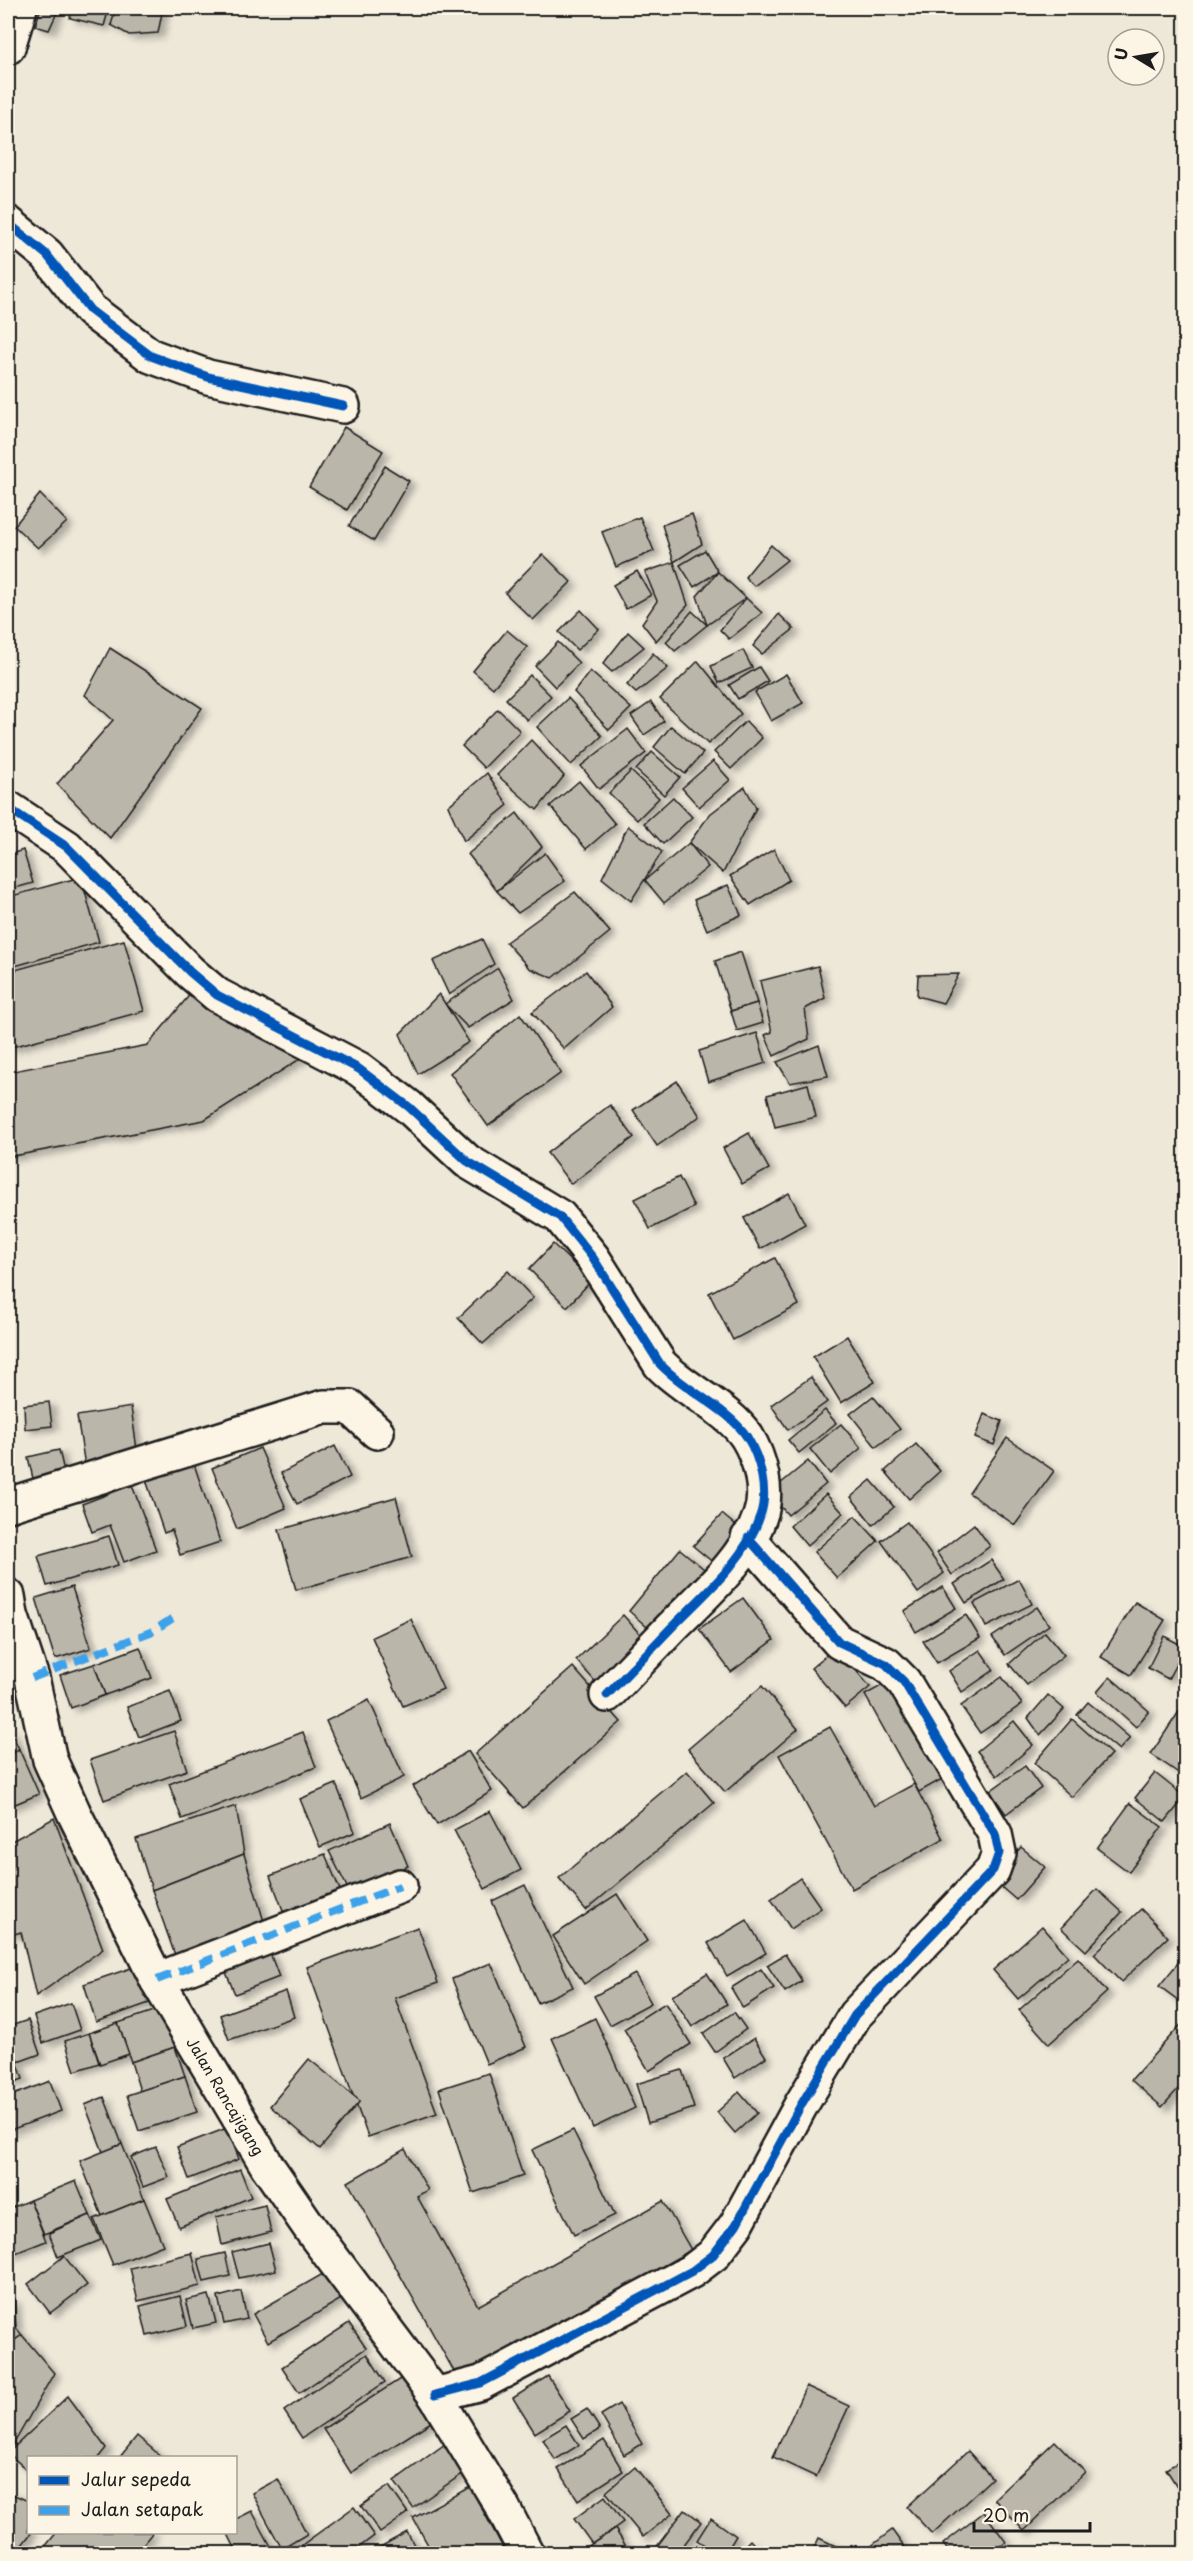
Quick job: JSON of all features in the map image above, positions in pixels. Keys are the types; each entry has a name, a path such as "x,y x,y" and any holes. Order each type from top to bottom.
{"street":[{"path":"8,47 20,8"},
{"path":"8,223 47,255 90,310 151,356 208,377 343,406"},
{"path":"8,808 67,847 190,972 217,995 359,1069 400,1100 466,1161 560,1217 593,1258 660,1365 734,1422 746,1436 760,1472 764,1492 760,1516 733,1562 607,1695"},
{"path":"8,1505 324,1407 350,1407 377,1432"},
{"path":"435,2395 481,2383 692,2271 713,2254 736,2225 811,2088 855,2015 883,1983 982,1884 997,1860 998,1845 994,1834 904,1682 893,1669 839,1642 748,1538"},
{"name":"Jalan Rancajigang","path":"8,1596 11,1615 32,1678 50,1760 157,1980 268,2167 312,2231 435,2395 503,2508 526,2553"},
{"path":"157,1980 400,1886"}],"building":[{"path":"41,8 59,8 49,30 35,26"},
{"path":"72,8 109,8 104,26 70,18"},
{"path":"116,8 163,8 158,33 129,35 111,25"},
{"path":"344,427 383,451 347,510 309,487"},
{"path":"385,466 409,481 374,541 349,526"},
{"path":"40,494 67,522 38,548 14,526"},
{"path":"692,514 702,544 674,562 662,525"},
{"path":"640,517 654,551 616,567 602,532"},
{"path":"771,545 787,560 754,586 745,577"},
{"path":"705,550 718,572 694,587 680,565"},
{"path":"543,554 571,582 533,620 505,593"},
{"path":"674,562 688,605 656,641 642,623 657,601 645,572"},
{"path":"637,571 651,595 626,609 613,585"},
{"path":"718,572 746,598 707,625 697,596"},
{"path":"746,598 762,613 729,639 720,630"},
{"path":"581,610 599,629 577,650 559,632"},
{"path":"692,611 707,625 675,651 666,642"},
{"path":"779,614 794,629 762,654 753,646"},
{"path":"507,630 527,647 493,688 473,671"},
{"path":"628,632 644,647 612,672 603,664"},
{"path":"558,642 579,663 555,687 535,666"},
{"path":"110,648 202,708 110,838 57,784 113,720 85,695"},
{"path":"743,650 752,668 719,683 711,666"},
{"path":"653,653 668,668 636,693 627,685"},
{"path":"698,661 741,714 708,744 660,699"},
{"path":"759,667 768,681 738,699 729,685"},
{"path":"590,671 631,708 609,730 574,692"},
{"path":"786,674 803,703 771,721 755,692"},
{"path":"530,675 551,696 527,720 506,699"},
{"path":"568,698 602,736 571,765 537,727"},
{"path":"651,702 664,721 644,735 631,716"},
{"path":"498,709 520,731 484,768 462,746"},
{"path":"746,721 762,738 731,769 714,752"},
{"path":"671,726 703,753 685,774 654,747"},
{"path":"628,729 646,753 599,789 581,766"},
{"path":"531,740 564,776 537,810 497,775"},
{"path":"652,752 680,777 664,795 636,770"},
{"path":"713,761 730,780 699,807 682,788"},
{"path":"631,771 659,798 637,820 609,793"},
{"path":"487,773 508,805 464,841 448,806"},
{"path":"579,781 615,824 586,849 550,806"},
{"path":"745,787 756,808 723,873 689,843 710,814"},
{"path":"673,797 692,817 663,844 644,823"},
{"path":"517,813 542,847 497,891 468,854"},
{"path":"628,826 662,852 631,901 602,878"},
{"path":"689,843 708,867 664,903 645,880"},
{"path":"774,849 789,880 750,905 730,876"},
{"path":"23,850 33,883 8,890 8,855"},
{"path":"545,853 565,881 518,913 497,891"},
{"path":"81,877 99,942 8,968 8,897"},
{"path":"728,885 741,915 707,930 694,900"},
{"path":"575,892 610,932 553,978 529,968 506,942"},
{"path":"482,939 494,964 449,995 433,961"},
{"path":"124,940 144,1011 8,1048 8,972"},
{"path":"741,952 757,1003 731,1011 715,961"},
{"path":"818,966 825,998 805,1009 809,1039 774,1056 765,1035 772,1032 760,981"},
{"path":"498,968 514,999 468,1028 445,1004"},
{"path":"586,971 612,1007 564,1049 532,1012"},
{"path":"959,974 943,1003 917,996 918,975"},
{"path":"192,992 303,1057 204,1120 8,1157 8,1072 148,1045"},
{"path":"439,994 469,1042 418,1074 400,1034"},
{"path":"757,1003 763,1023 737,1031 731,1011"},
{"path":"520,1014 561,1073 488,1126 450,1073"},
{"path":"757,1033 766,1063 708,1082 699,1051"},
{"path":"819,1045 828,1076 790,1083 777,1062"},
{"path":"677,1081 700,1116 657,1146 633,1110"},
{"path":"808,1084 816,1117 775,1127 767,1095"},
{"path":"610,1105 634,1137 571,1184 547,1153"},
{"path":"749,1133 769,1169 742,1184 723,1148"},
{"path":"679,1177 694,1207 650,1229 635,1199"},
{"path":"789,1193 805,1224 760,1249 744,1218"},
{"path":"553,1244 591,1281 567,1307 529,1269"},
{"path":"775,1258 799,1305 733,1340 709,1293"},
{"path":"508,1271 533,1298 483,1344 458,1318"},
{"path":"847,1336 875,1382 841,1403 813,1357"},
{"path":"811,1377 827,1402 788,1430 771,1405"},
{"path":"873,1396 900,1429 876,1447 850,1414"},
{"path":"49,1402 52,1426 25,1429 24,1405"},
{"path":"131,1407 138,1457 85,1466 77,1416"},
{"path":"825,1410 836,1423 799,1453 788,1440"},
{"path":"984,1414 1002,1421 994,1445 975,1438"},
{"path":"841,1424 861,1448 830,1474 810,1449"},
{"path":"1007,1438 1054,1471 1015,1525 969,1493"},
{"path":"916,1444 940,1471 909,1499 885,1471"},
{"path":"335,1446 350,1477 297,1504 281,1473"},
{"path":"260,1448 286,1508 237,1529 212,1468"},
{"path":"59,1450 66,1480 35,1487 28,1457"},
{"path":"193,1461 220,1542 180,1555 172,1530 164,1533 145,1477"},
{"path":"808,1461 826,1484 788,1515 769,1493"},
{"path":"871,1480 894,1507 873,1525 851,1497"},
{"path":"132,1485 156,1550 124,1562 110,1525 92,1532 82,1504"},
{"path":"826,1494 843,1513 807,1546 790,1526"},
{"path":"396,1497 412,1557 296,1590 279,1530"},
{"path":"722,1514 742,1531 714,1563 693,1546"},
{"path":"855,1516 878,1541 837,1578 814,1552"},
{"path":"907,1522 944,1573 918,1593 881,1541"},
{"path":"974,1524 990,1546 952,1575 937,1553"},
{"path":"109,1536 118,1565 47,1586 38,1556"},
{"path":"680,1549 709,1573 656,1635 629,1611"},
{"path":"991,1560 1004,1579 966,1603 954,1584"},
{"path":"1019,1579 1032,1604 986,1627 974,1603"},
{"path":"72,1587 91,1648 55,1659 36,1598"},
{"path":"943,1587 956,1608 916,1632 904,1611"},
{"path":"743,1598 774,1640 731,1672 699,1629"},
{"path":"1135,1602 1165,1620 1131,1675 1101,1657"},
{"path":"1037,1607 1049,1625 1005,1655 992,1637"},
{"path":"623,1615 647,1642 600,1687 576,1660"},
{"path":"966,1615 980,1638 937,1663 923,1641"},
{"path":"411,1619 443,1689 403,1706 372,1637"},
{"path":"1045,1632 1064,1655 1027,1685 1009,1664"},
{"path":"1164,1636 1185,1647 1168,1679 1148,1668"},
{"path":"140,1647 152,1678 105,1695 94,1664"},
{"path":"836,1647 870,1687 845,1708 811,1668"},
{"path":"980,1650 994,1670 962,1692 949,1671"},
{"path":"94,1664 105,1695 71,1708 60,1675"},
{"path":"573,1667 621,1722 523,1808 475,1754"},
{"path":"897,1677 951,1774 919,1792 865,1695"},
{"path":"1002,1677 1022,1704 980,1733 961,1706"},
{"path":"1110,1677 1149,1711 1136,1727 1097,1692"},
{"path":"762,1686 798,1729 725,1792 688,1749"},
{"path":"170,1691 181,1721 139,1737 127,1707"},
{"path":"1048,1695 1064,1709 1040,1735 1028,1718"},
{"path":"369,1700 404,1777 361,1798 326,1721"},
{"path":"1088,1702 1130,1738 1119,1750 1077,1715"},
{"path":"1184,1704 1186,1766 1180,1774 1151,1754"},
{"path":"1072,1719 1111,1754 1072,1797 1034,1763"},
{"path":"1014,1721 1033,1745 997,1776 977,1751"},
{"path":"8,1725 19,1749 8,1756"},
{"path":"830,1727 874,1806 914,1784 943,1839 852,1889 779,1755"},
{"path":"174,1731 187,1770 104,1800 90,1760"},
{"path":"303,1732 316,1767 182,1819 169,1784"},
{"path":"19,1749 39,1794 8,1807 8,1757"},
{"path":"468,1751 492,1791 437,1825 413,1786"},
{"path":"1025,1766 1041,1788 1006,1814 990,1791"},
{"path":"687,1771 714,1803 586,1910 559,1878"},
{"path":"1155,1773 1185,1797 1165,1822 1135,1798"},
{"path":"336,1784 355,1832 320,1847 300,1799"},
{"path":"1130,1803 1162,1827 1129,1872 1097,1848"},
{"path":"236,1806 244,1854 152,1890 136,1839"},
{"path":"490,1811 521,1870 485,1889 454,1830"},
{"path":"54,1818 103,1949 36,1996 21,1932 8,1936 8,1843"},
{"path":"390,1823 408,1866 349,1891 329,1851"},
{"path":"1021,1847 1045,1867 1016,1900 993,1880"},
{"path":"244,1854 265,1925 176,1958 152,1890"},
{"path":"325,1854 342,1895 286,1918 270,1876"},
{"path":"800,1878 821,1908 791,1929 771,1899"},
{"path":"525,1885 573,1987 538,2003 492,1901"},
{"path":"1097,1889 1122,1912 1086,1951 1061,1928"},
{"path":"617,1894 647,1941 584,1984 553,1936"},
{"path":"1141,1909 1168,1937 1121,1982 1094,1954"},
{"path":"747,1920 766,1953 727,1976 708,1943"},
{"path":"1042,1926 1068,1956 1018,1999 993,1970"},
{"path":"418,1927 438,1983 395,1998 437,2113 368,2137 307,1967"},
{"path":"270,1953 279,1977 235,1994 225,1970"},
{"path":"1186,1953 1186,2006 1159,1986"},
{"path":"785,1954 802,1981 785,1992 767,1965"},
{"path":"1078,1958 1107,1992 1049,2044 1019,2010"},
{"path":"491,1963 526,2047 487,2064 452,1979"},
{"path":"137,1966 149,2003 96,2022 84,1984"},
{"path":"761,1969 774,1988 743,2008 731,1988"},
{"path":"707,1973 727,2004 692,2027 672,1996"},
{"path":"635,1974 651,2003 610,2025 594,1996"},
{"path":"286,1991 294,2017 229,2040 220,2015"},
{"path":"71,2003 80,2030 43,2043 34,2016"},
{"path":"665,2003 691,2044 649,2071 624,2029"},
{"path":"163,2008 175,2047 131,2062 118,2023"},
{"path":"734,2012 746,2029 715,2052 703,2034"},
{"path":"595,2018 635,2108 593,2128 552,2038"},
{"path":"1186,2019 1186,2080 1162,2107 1131,2080"},
{"path":"28,2020 40,2054 18,2062 8,2027"},
{"path":"118,2023 129,2054 100,2064 89,2033"},
{"path":"89,2033 99,2063 75,2071 65,2041"},
{"path":"754,2038 766,2057 735,2078 723,2058"},
{"path":"175,2047 185,2076 140,2091 131,2062"},
{"path":"13,2049 23,2079 8,2084 8,2051"},
{"path":"309,2059 360,2101 320,2149 270,2106"},
{"path":"682,2070 694,2108 648,2123 636,2084"},
{"path":"489,2073 523,2176 473,2193 439,2089"},
{"path":"185,2076 197,2112 139,2131 127,2095"},
{"path":"50,2081 61,2111 8,2131 8,2097"},
{"path":"739,2092 757,2113 735,2133 717,2112"},
{"path":"104,2097 122,2144 103,2152 85,2105"},
{"path":"227,2128 239,2159 189,2179 177,2147"},
{"path":"573,2130 615,2215 574,2235 532,2150"},
{"path":"122,2144 144,2199 102,2216 80,2161"},
{"path":"156,2147 169,2177 143,2187 131,2157"},
{"path":"405,2149 428,2190 417,2196 478,2306 663,2201 691,2250 460,2382 348,2182"},
{"path":"240,2169 251,2197 179,2227 167,2199"},
{"path":"76,2181 90,2215 44,2234 30,2200"},
{"path":"144,2199 163,2245 113,2265 94,2219"},
{"path":"30,2200 46,2241 8,2256 8,2209"},
{"path":"265,2205 271,2232 222,2245 216,2217"},
{"path":"90,2215 101,2240 58,2257 49,2233"},
{"path":"269,2243 276,2270 239,2278 232,2252"},
{"path":"192,2253 200,2286 138,2301 130,2268"},
{"path":"225,2253 230,2276 204,2282 198,2259"},
{"path":"64,2256 87,2285 50,2313 28,2284"},
{"path":"328,2271 343,2298 268,2342 253,2314"},
{"path":"241,2291 247,2319 224,2324 218,2297"},
{"path":"209,2295 216,2323 193,2328 186,2300"},
{"path":"180,2296 187,2326 147,2336 140,2306"},
{"path":"14,2299 16,2328 8,2336 8,2303"},
{"path":"8,2318 22,2335 8,2345"},
{"path":"349,2323 366,2348 299,2393 282,2367"},
{"path":"22,2335 54,2373 8,2454 8,2345"},
{"path":"367,2354 385,2382 302,2438 284,2411"},
{"path":"548,2376 570,2411 535,2433 513,2398"},
{"path":"403,2377 431,2422 351,2473 323,2429"},
{"path":"806,2386 849,2406 816,2477 773,2457"},
{"path":"68,2396 106,2448 100,2456 27,2456 27,2470 8,2453"},
{"path":"619,2404 642,2444 624,2455 601,2415"},
{"path":"587,2409 600,2429 584,2439 571,2419"},
{"path":"566,2425 579,2445 555,2460 543,2439"},
{"path":"137,2436 161,2456 121,2456"},
{"path":"604,2440 623,2471 578,2500 558,2469"},
{"path":"1055,2441 1085,2472 1024,2531 994,2499"},
{"path":"445,2444 465,2472 413,2508 394,2481"},
{"path":"968,2451 992,2478 932,2534 907,2507"},
{"path":"1186,2458 1186,2498 1185,2499 1166,2469"},
{"path":"635,2467 672,2514 643,2537 606,2492"},
{"path":"278,2479 307,2534 282,2549 252,2493"},
{"path":"389,2486 408,2513 380,2533 361,2506"},
{"path":"470,2487 505,2551 499,2554 433,2554 413,2518"},
{"path":"8,2492 27,2501 27,2534 30,2534 15,2554 8,2554"},
{"path":"605,2496 623,2522 592,2544 574,2519"},
{"path":"354,2507 374,2536 350,2554 308,2554 302,2545"},
{"path":"685,2509 701,2522 677,2554 661,2554 655,2549"},
{"path":"252,2511 275,2554 238,2554 228,2534 237,2534 237,2518"},
{"path":"984,2512 1006,2542 991,2554 951,2554 943,2544"},
{"path":"711,2518 736,2536 725,2554 718,2554 697,2540"},
{"path":"615,2529 631,2554 591,2554 587,2547"},
{"path":"892,2530 909,2554 861,2554"},
{"path":"407,2532 419,2554 372,2554 371,2552"},
{"path":"55,2534 151,2534 135,2554 39,2554"},
{"path":"819,2538 846,2551 845,2554 811,2554"},
{"path":"750,2540 763,2554 736,2554"},
{"path":"698,2545 706,2554 690,2554"}],"marked path":[{"path":"32,1678 153,1631 179,1614"},
{"path":"157,1980 400,1886"}],"cycle path":[{"path":"8,223 47,255 90,310 151,356 208,377 343,406"},
{"path":"8,808 67,847 190,972 217,995 359,1069 409,1107 467,1161 560,1217 593,1258 660,1364 729,1417 747,1437 762,1475 764,1496 763,1507 753,1532 733,1563 709,1591 607,1695"},
{"path":"435,2395 481,2383 692,2271 713,2255 736,2225 801,2105 855,2015 993,1870 999,1853 995,1834 904,1682 886,1664 839,1642 748,1538"}]}
